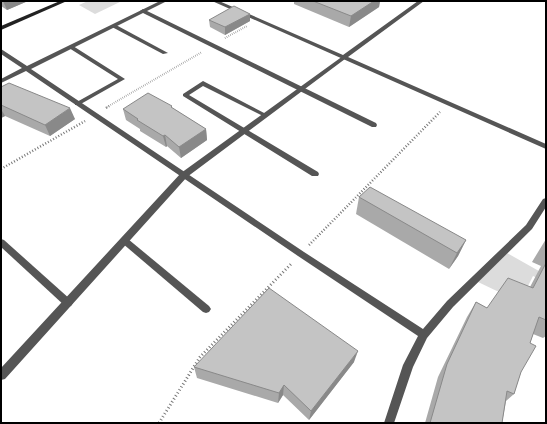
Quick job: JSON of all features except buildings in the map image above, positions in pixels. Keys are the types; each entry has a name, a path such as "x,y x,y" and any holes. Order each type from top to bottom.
{"main road":[{"path":"1,28 64,1"}],"street":[{"path":"1,81 164,1"},
{"path":"215,1 546,147"},
{"path":"1,375 68,304 184,175 421,1"},
{"path":"144,11 374,125"},
{"path":"114,26 165,53"},
{"path":"70,47 122,79 77,104"},
{"path":"1,52 424,335"},
{"path":"265,115 203,83 185,94 315,174"},
{"path":"389,423 408,364 424,335 450,304 529,227 546,201"},
{"path":"125,241 206,309"},
{"path":"1,242 68,304"}],"path":[{"path":"1,169 258,20"}],"shaded area":[{"path":"88,1 122,1 95,14 79,5"},
{"path":"507,253 546,275 546,282 533,276 520,302 478,282"}]}
